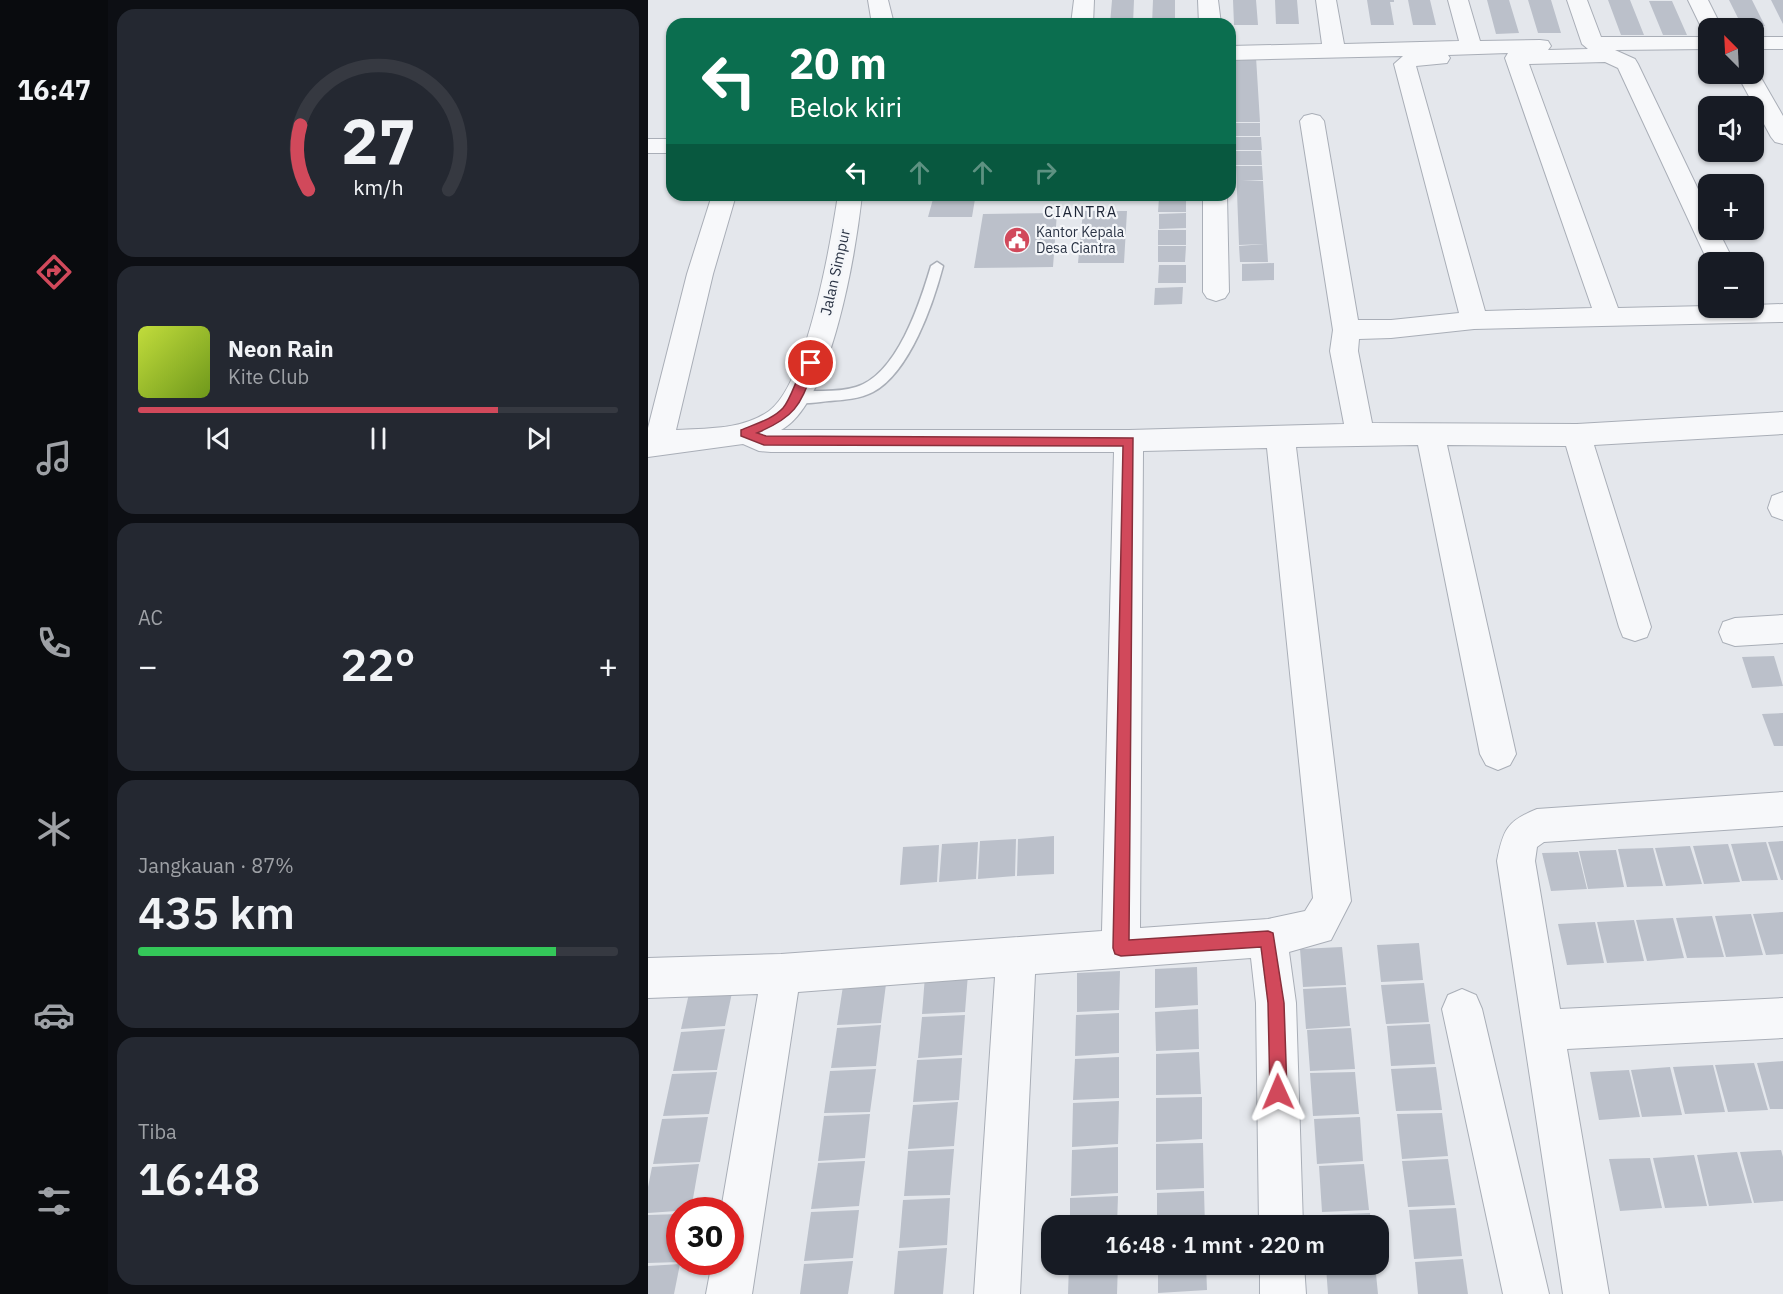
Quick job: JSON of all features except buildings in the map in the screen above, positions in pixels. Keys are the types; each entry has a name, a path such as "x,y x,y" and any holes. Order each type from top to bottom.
{"street":[{"path":"878,0 882,18"},
{"path":"1082,18 1084,0"},
{"path":"1208,0 1210,18"},
{"path":"1326,0 1334,49"},
{"path":"1458,0 1471,47"},
{"path":"1577,0 1593,44"},
{"path":"1698,0 1707,18"},
{"path":"1236,53 1698,43"},
{"path":"1764,43 1783,43"},
{"path":"1474,320 1405,64 1409,59 1608,55 1627,64 1716,252"},
{"path":"1516,58 1608,316"},
{"path":"1753,84 1783,137"},
{"path":"1312,121 1346,330 1344,351 1359,434"},
{"path":"648,146 666,146"},
{"path":"654,444 722,201"},
{"name":"Jalan Simpur","path":"654,444 724,438 746,433 777,420 787,412 797,398 818,346 847,222 849,201"},
{"path":"1215,201 1216,292"},
{"path":"1346,330 1391,329 1474,320 1698,312"},
{"path":"1764,312 1783,313"},
{"path":"746,433 764,441 1129,441 1359,434 1577,435 1783,423"},
{"path":"1430,435 1498,754"},
{"path":"1577,435 1635,627"},
{"path":"648,978 782,974 1016,958 1268,938 1317,927 1332,901 1280,436"},
{"path":"1121,948 1129,441"},
{"path":"1735,632 1783,629"},
{"path":"1586,1294 1516,861 1520,838 1537,826 1783,809"},
{"path":"1268,938 1276,1003 1281,1215"},
{"path":"997,1294 1016,958"},
{"path":"729,1294 782,974"},
{"path":"1462,1009 1526,1294"},
{"path":"1543,1030 1783,1018"},
{"path":"1282,1275 1283,1294"}],"lane":[{"path":"797,398 854,393 870,387 884,376 896,363 931,292 937,266"}],"place":[{"name":"Kantor Kepala Desa Ciantra","path":"1017,240"}],"district":[{"name":"CIANTRA","path":"1081,211"}],"route":[{"path":"811,363 797,398 787,412 777,420 746,433 764,441 1129,441 1121,948 1268,938 1276,1003 1278,1092"}]}
